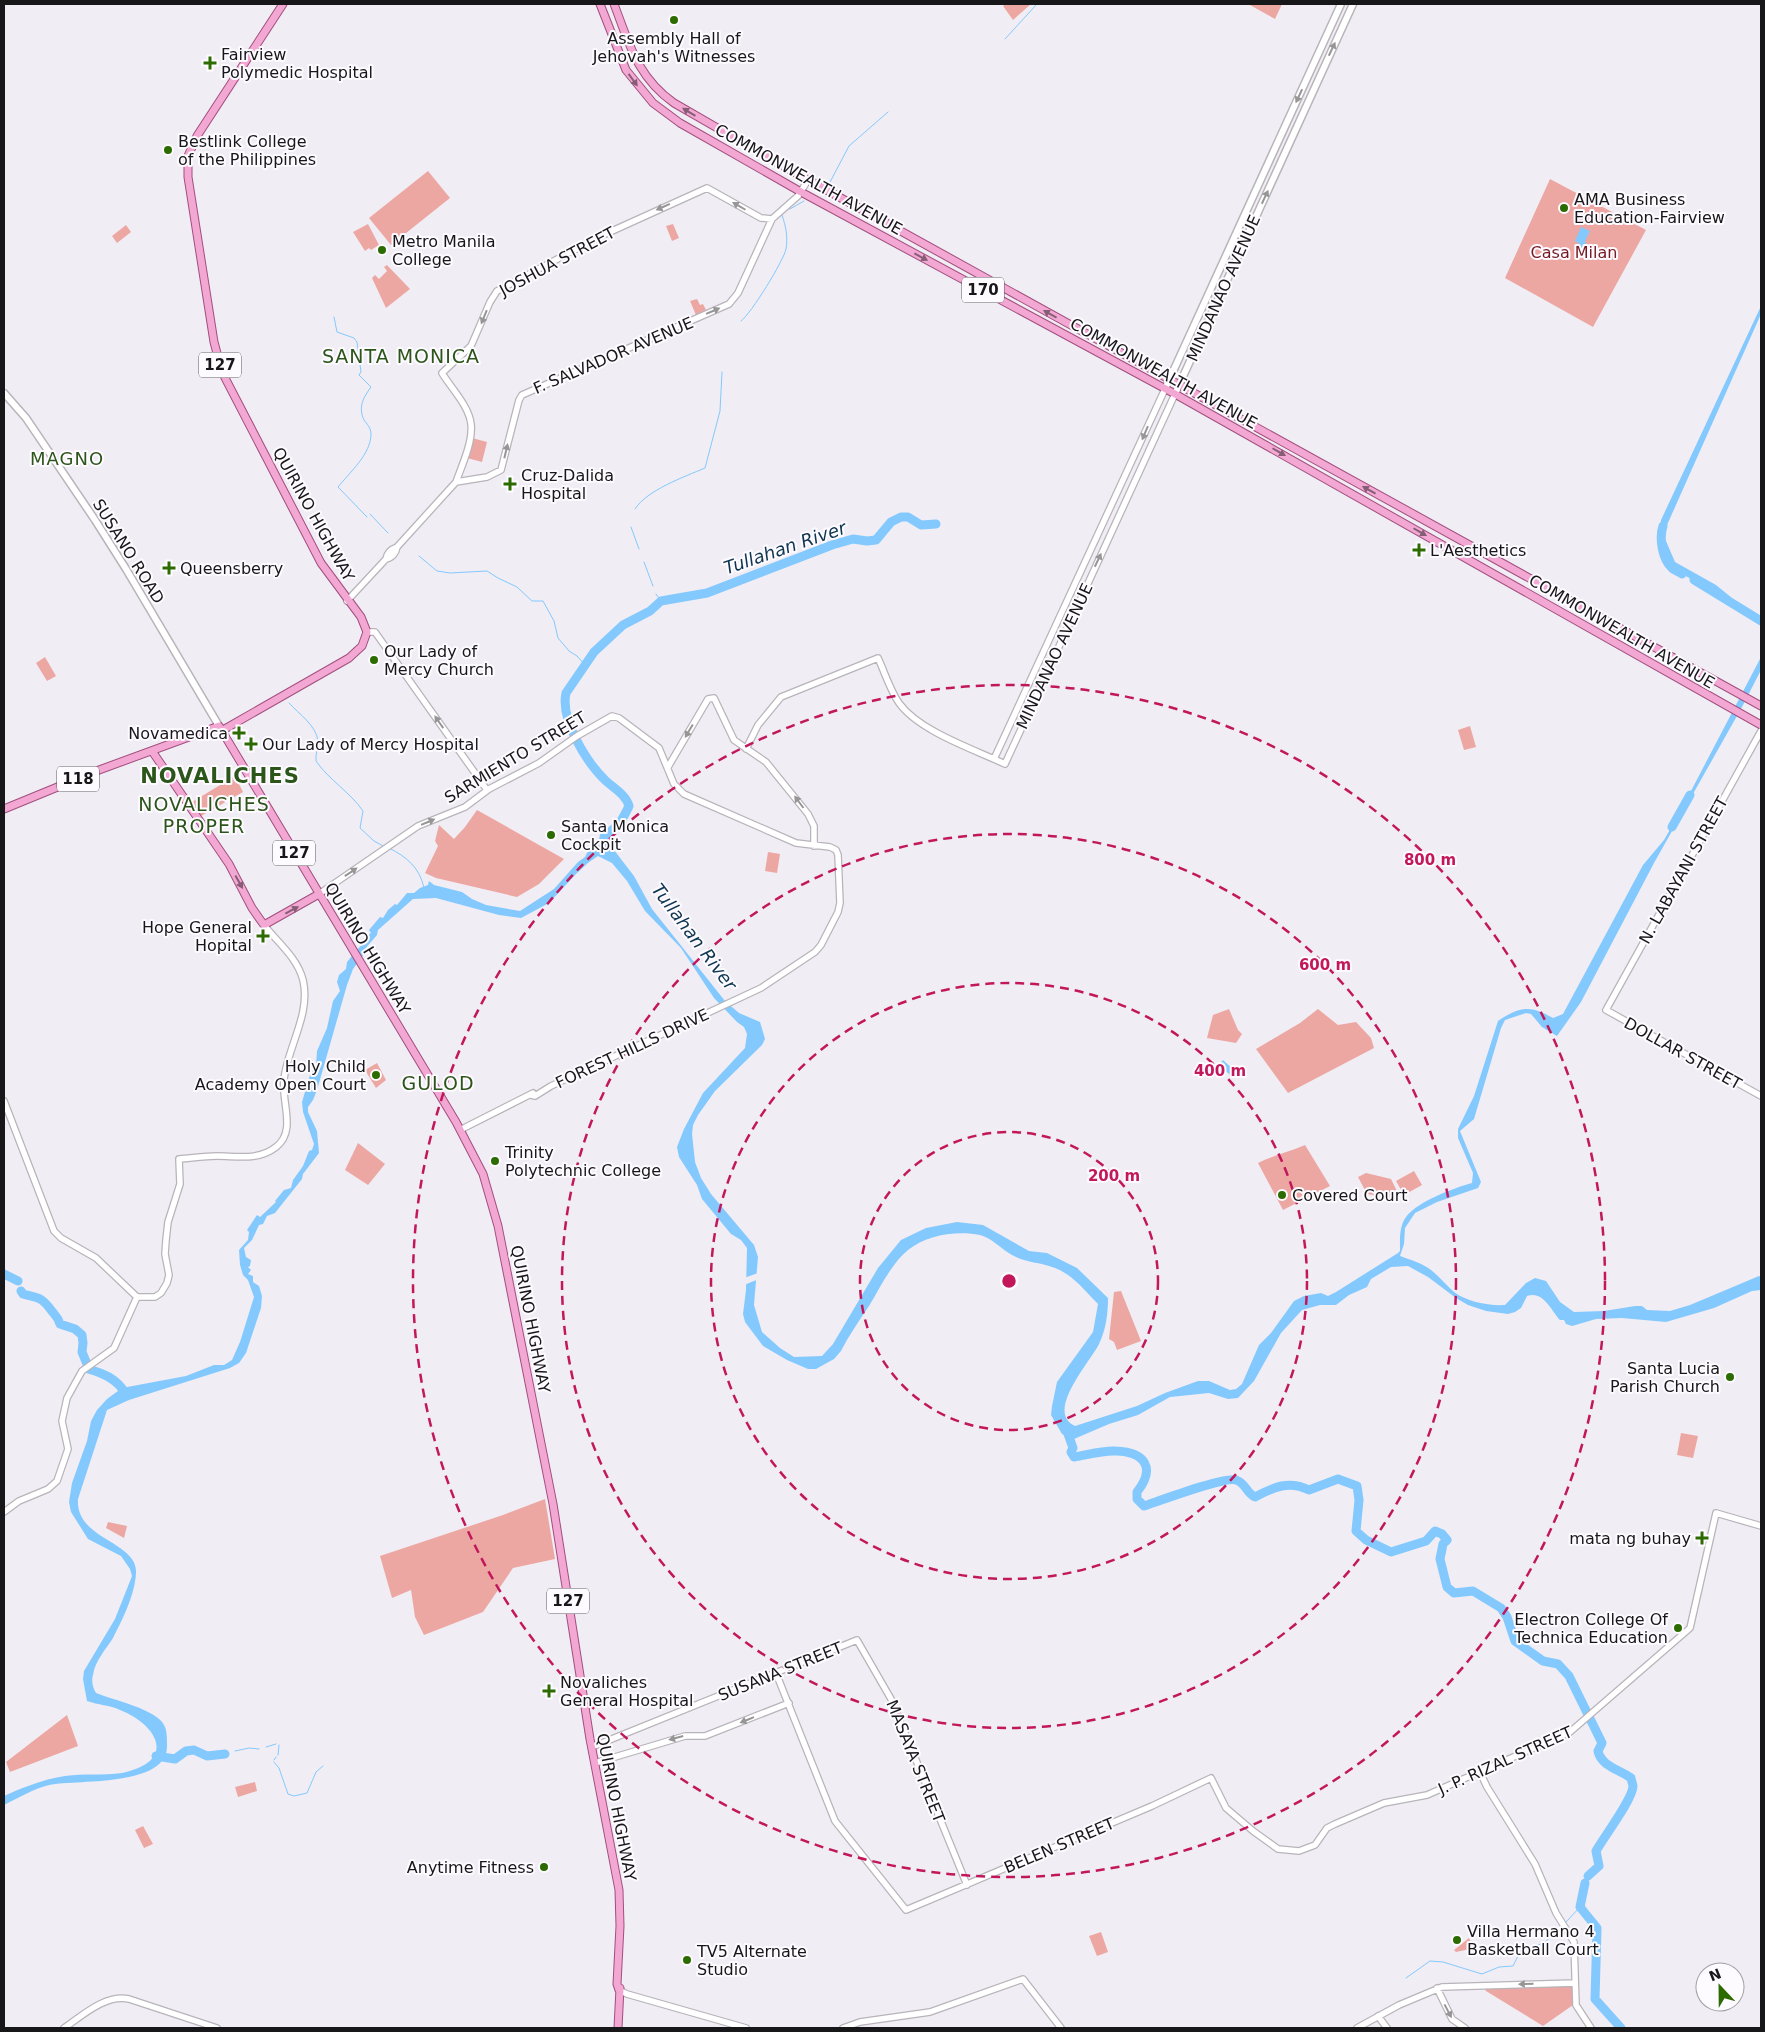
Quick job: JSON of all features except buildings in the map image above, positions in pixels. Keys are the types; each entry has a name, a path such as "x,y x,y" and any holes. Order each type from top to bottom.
{"main road":[{"name":"QUIRINO HIGHWAY","path":"283,4 197,136 188,156 188,177 214,342 222,372 321,563 363,621 367,632"},
{"name":"COMMONWEALTH AVENUE","path":"600,4 626,70 653,103 680,123 801,192 1175,394 1761,725"},
{"name":"COMMONWEALTH AVENUE","path":"614,4 638,65 646,77 660,93 726,134 1761,706"},
{"name":"MINDANAO AVENUE","path":"1166,389 1342,4"},
{"name":"MINDANAO AVENUE","path":"1175,394 1353,4"},
{"path":"839,212 845,200"},
{"path":"944,269 950,258"},
{"path":"1192,330 1201,336"},
{"name":"SUSANO ROAD","path":"4,393 26,418 95,520 221,728"},
{"path":"221,728 349,658 362,646 367,632"},
{"name":"QUIRINO HIGHWAY","path":"221,728 460,1130 475,1157 486,1183 500,1234 553,1504 592,1747 619,1890 622,1952 618,2028"},
{"name":"118","path":"4,809 152,751 221,728"},
{"path":"152,751 229,864 252,908 264,925"},
{"name":"SARMIENTO STREET","path":"264,925 319,894"}],"street":[{"path":"772,219 801,192 808,180"},
{"name":"JOSHUA STREET","path":"456,482 470,437 471,424 467,412 442,373 471,346 490,302 498,291 601,236 707,188 755,215 764,219 772,219"},
{"name":"F. SALVADOR AVENUE","path":"456,482 487,477 500,470 519,400 525,393 729,304 738,293 772,219"},
{"name":"MINDANAO AVENUE","path":"1166,389 994,759 1005,764 1175,394"},
{"path":"347,601 386,559 393,555 397,547 456,482"},
{"path":"367,632 375,632 487,790"},
{"path":"746,750 758,725 782,697 878,658 894,695 912,718 994,759"},
{"path":"712,697 716,701 734,740 746,750 766,762 803,807 814,826 814,846 796,843 689,796 677,788 668,767 708,699 712,697"},
{"name":"SARMIENTO STREET","path":"319,894 418,826 465,807 487,790 539,763 607,717 614,716 659,748 668,767"},
{"path":"1010,727 1020,731"},
{"name":"N. LABAYANI STREET","path":"1606,1010 1761,731"},
{"path":"1003,740 1013,744"},
{"name":"FOREST HILLS DRIVE","path":"460,1130 775,980 810,957 821,945 839,908 838,855 834,848 814,846"},
{"path":"4,1101 54,1231 61,1238 96,1258 137,1297 154,1297 161,1293 167,1283 169,1274 165,1254 166,1240 168,1222 180,1184 179,1159 216,1156 249,1157 274,1149 286,1136 287,1117 284,1079 305,1002 304,986 297,965 264,925"},
{"name":"DOLLAR STREET","path":"1606,1010 1761,1096"},
{"path":"4,1512 29,1496 48,1489 57,1481 68,1449 62,1421 67,1398 82,1371 114,1348 137,1297"},
{"name":"J. P. RIZAL STREET","path":"1211,1778 1226,1808 1252,1831 1278,1849 1288,1851 1315,1845 1331,1826 1374,1807 1389,1802 1427,1795 1570,1732 1690,1628 1716,1513 1761,1526"},
{"name":"SUSANA STREET","path":"592,1747 857,1640"},
{"name":"MASAYA STREET","path":"857,1640 889,1695 966,1885"},
{"path":"595,1763 677,1738 694,1735 705,1736 789,1703 776,1673"},
{"name":"BELEN STREET","path":"789,1703 835,1821 906,1910 1152,1806 1211,1778"},
{"path":"1480,1772 1487,1787 1522,1841 1554,1909 1574,1942 1576,1951 1575,1983 1577,2009 1591,2028"},
{"path":"843,2028 860,2022 930,2012 1023,1979 1061,2028"},
{"path":"1356,2028 1393,2008 1437,1988 1446,1986 1575,1983"},
{"path":"1437,1988 1452,2019 1465,2028"},
{"path":"619,1990 627,1994 746,2028"},
{"path":"64,2028 108,2001 123,1998 217,2028"},
{"path":"1378,2016 1387,2028"}],"green space":[{"path":"1006,4 1031,4 1013,20 1003,6"},
{"path":"1248,4 1282,4 1275,19"},
{"path":"428,171 450,198 391,245 369,218"},
{"name":"Casa Milan","path":"1550,179 1646,230 1593,327 1505,278"},
{"path":"368,224 379,245 365,251 353,232"},
{"path":"673,224 679,238 672,241 666,226"},
{"path":"126,225 131,232 117,243 112,236"},
{"path":"387,265 410,289 386,308 372,278 375,275 379,279 387,271 384,267"},
{"path":"697,299 706,310 696,315 690,301"},
{"path":"472,438 487,442 482,462 467,458"},
{"path":"45,657 56,676 47,681 36,663"},
{"path":"1470,726 1476,747 1464,750 1458,730"},
{"path":"235,776 243,792 201,816 192,802"},
{"path":"477,810 564,859 539,884 517,897 436,878 425,873 438,846 435,841 439,825 454,839"},
{"path":"768,852 780,854 777,873 765,871"},
{"path":"1229,1009 1238,1030 1242,1034 1236,1043 1207,1038 1213,1015"},
{"path":"1318,1009 1338,1025 1356,1022 1371,1038 1374,1048 1288,1093 1256,1049 1300,1023"},
{"name":"Holy Child Academy Open Court","path":"377,1063 386,1080 376,1088 365,1070"},
{"path":"358,1143 385,1164 368,1185 345,1170"},
{"path":"1305,1145 1330,1186 1283,1210 1258,1163"},
{"path":"1414,1171 1422,1185 1404,1195 1396,1181"},
{"path":"1366,1173 1391,1179 1398,1193 1396,1199 1367,1194 1358,1177"},
{"path":"1121,1291 1141,1341 1117,1350 1114,1342 1109,1339 1114,1292"},
{"path":"1681,1433 1698,1436 1693,1458 1677,1455"},
{"path":"545,1499 555,1559 513,1568 483,1612 424,1635 415,1617 411,1590 392,1598 380,1556"},
{"path":"108,1522 127,1526 124,1538 106,1528"},
{"path":"67,1715 78,1746 10,1772 6,1762"},
{"path":"255,1782 257,1791 238,1797 235,1787"},
{"path":"143,1826 153,1844 144,1848 135,1830"},
{"path":"1101,1932 1108,1952 1097,1956 1089,1936"},
{"path":"1469,1938 1474,1948 1456,1952 1454,1950"},
{"path":"1572,1985 1573,2005 1543,2026 1484,1988"}],"water":[{"path":"1581,227 1590,231 1585,241 1587,246 1584,249 1575,241"},
{"path":"1761,306 1761,314 1663,534 1675,562 1716,585 1732,598 1761,616 1761,621 1756,615 1673,569 1664,552 1660,533 1661,520"},
{"path":"1761,657 1761,670 1742,707 1654,863 1581,1002 1557,1036 1542,1027 1531,1014 1526,1013 1505,1020 1474,1119 1460,1131 1481,1182 1478,1188 1437,1202 1415,1213 1405,1228 1404,1244 1400,1256 1428,1268 1459,1295 1478,1303 1492,1305 1505,1305 1526,1283 1535,1278 1546,1281 1560,1302 1574,1312 1604,1311 1635,1306 1642,1306 1647,1310 1670,1311 1690,1305 1759,1276 1761,1277 1761,1290 1752,1291 1714,1308 1666,1322 1622,1318 1596,1319 1572,1326 1566,1324 1564,1320 1560,1320 1546,1302 1538,1296 1527,1296 1521,1308 1515,1312 1508,1314 1486,1311 1468,1305 1428,1277 1408,1266 1391,1267 1371,1279 1367,1287 1349,1295 1336,1305 1320,1305 1302,1310 1281,1333 1254,1381 1238,1398 1228,1399 1209,1393 1170,1397 1138,1415 1109,1424 1074,1439 1062,1434 1051,1415 1052,1406 1057,1382 1093,1332 1098,1304 1066,1273 1052,1267 1017,1258 980,1235 962,1233 942,1235 933,1237 908,1250 891,1269 841,1351 834,1359 816,1369 808,1369 787,1360 763,1346 745,1322 743,1314 746,1290 747,1248 741,1240 731,1234 702,1199 697,1185 679,1157 677,1147 684,1129 703,1093 745,1048 747,1034 744,1027 714,998 681,948 645,911 627,881 612,863 598,856 576,874 549,903 521,918 499,915 436,898 413,899 378,930 377,935 364,950 364,954 353,969 347,985 317,1090 308,1107 308,1112 317,1131 319,1153 303,1174 302,1179 275,1213 267,1216 263,1224 259,1225 252,1240 244,1248 246,1257 251,1260 248,1267 251,1270 248,1274 253,1276 253,1282 259,1286 262,1296 261,1308 246,1353 239,1363 230,1368 129,1400 107,1410 78,1499 80,1513 86,1523 127,1554 134,1562 136,1573 131,1598 124,1615 94,1670 92,1677 93,1687 96,1693 143,1710 159,1719 165,1727 167,1734 164,1758 154,1768 138,1775 120,1779 49,1785 31,1791 4,1805 4,1796 34,1784 65,1776 122,1773 139,1768 150,1761 156,1752 156,1743 145,1725 116,1708 87,1701 83,1679 84,1671 115,1619 132,1576 130,1569 121,1556 88,1539 71,1512 69,1502 72,1483 87,1441 91,1421 97,1410 107,1399 122,1388 186,1376 214,1365 224,1365 232,1360 240,1342 254,1297 248,1280 243,1275 239,1250 248,1240 249,1232 247,1230 257,1215 260,1217 276,1202 284,1190 291,1188 293,1180 303,1166 309,1151 312,1150 314,1144 303,1112 302,1102 310,1075 316,1066 317,1051 327,1028 333,1001 340,991 337,982 339,975 346,969 347,962 363,943 363,939 371,933 369,930 380,917 383,918 388,910 395,904 397,905 407,893 414,893 428,885 429,881 434,885 462,892 486,905 520,911 554,889 578,862 585,857 589,849 604,837 634,876 652,909 725,1001 739,1013 760,1022 765,1039 762,1045 715,1091 698,1115 693,1125 692,1134 695,1162 701,1178 711,1194 754,1245 758,1257 754,1305 762,1332 780,1348 794,1357 822,1356 833,1344 878,1268 901,1240 926,1228 957,1222 983,1225 1029,1251 1047,1253 1077,1268 1108,1298 1106,1321 1099,1344 1072,1386 1067,1398 1065,1410 1067,1419 1075,1426 1137,1406 1198,1381 1209,1381 1230,1390 1236,1389 1242,1384 1259,1345 1271,1333 1294,1301 1304,1296 1321,1293 1328,1296 1398,1253 1400,1251 1402,1225 1412,1211 1437,1196 1472,1183 1473,1173 1458,1138 1458,1129 1474,1096 1498,1021 1513,1012 1525,1009 1538,1011 1553,1018 1563,1014 1643,865 1664,840 1680,812"},
{"path":"1223,1060 1235,1071 1230,1075 1219,1064"}],"pier":[{"path":"758,1273 759,1279 744,1285 744,1278"}],"waterway":[{"path":"1005,39 1037,4"},
{"path":"829,184 849,146 888,112"},
{"path":"790,209 804,201"},
{"path":"741,321 774,275 784,255 787,240 783,213"},
{"path":"334,317 337,332 354,338 357,342 361,372 359,375 371,387 361,407 362,415 369,426 371,434 368,449 338,487 367,517"},
{"path":"635,509 657,490 705,468 720,411 722,372"},
{"path":"370,514 388,533"},
{"name":"Tullahan River","path":"603,848 604,837 619,824 629,806 628,802 623,795 606,781 583,752 571,728 565,704 566,693 594,652 623,625 650,611 661,601 707,593 832,545 853,539 876,540 891,522 901,517 908,517 921,525 936,524"},
{"path":"1663,526 1661,542 1664,554 1672,568 1682,574"},
{"path":"631,527 639,549"},
{"path":"419,556 437,571 450,573 487,571 517,587 532,601 543,601 554,621 558,638 585,665"},
{"path":"644,562 653,586"},
{"path":"1694,580 1761,621"},
{"path":"656,594 661,601"},
{"path":"289,703 311,725 317,735 316,761 363,811 360,828 374,841 385,847"},
{"path":"1672,827 1690,795"},
{"path":"389,848 402,855 412,864 424,888"},
{"path":"4,1274 18,1281"},
{"path":"21,1291 23,1294 35,1297 48,1305 60,1324 75,1329 82,1335 82,1352 87,1364"},
{"path":"88,1369 109,1377 125,1393"},
{"path":"1067,1431 1073,1448 1071,1452 1074,1457 1111,1451 1126,1452 1140,1458 1144,1463 1146,1476 1137,1492 1137,1499 1144,1506 1206,1485 1230,1480 1239,1481 1255,1497 1282,1486 1295,1485 1309,1490 1338,1479 1357,1486 1359,1500 1356,1531 1366,1540 1391,1552 1426,1541 1435,1531 1442,1534 1447,1540 1443,1544 1440,1559 1447,1587 1454,1593 1473,1591 1501,1608 1507,1617 1515,1641 1543,1661 1558,1664 1569,1676 1602,1743 1598,1751 1600,1756 1607,1764 1631,1778 1632,1792 1596,1851 1599,1866 1588,1876"},
{"path":"266,1747 276,1744"},
{"path":"278,1755 279,1745"},
{"path":"235,1751 249,1748 259,1749"},
{"path":"156,1756 175,1759 186,1751 194,1750 207,1756 225,1754"},
{"path":"274,1762 279,1768 288,1794 294,1796 307,1793 316,1772 323,1766"},
{"path":"1585,1883 1580,1907 1597,1928 1595,1999 1621,2028"},
{"path":"1566,1922 1580,1907"},
{"path":"1406,1978 1430,1961 1443,1962 1482,1974 1499,1967 1513,1966 1521,1950 1544,1943 1560,1928"}],"place":[{"name":"Assembly Hall of Jehovah's Witnesses","path":"674,20"},
{"name":"Fairview Polymedic Hospital","path":"210,63"},
{"name":"Bestlink College of the Philippines","path":"168,150"},
{"name":"AMA Business Education-Fairview","path":"1564,208"},
{"name":"Metro Manila College","path":"382,250"},
{"name":"Cruz-Dalida Hospital","path":"510,484"},
{"name":"L'Aesthetics","path":"1419,550"},
{"name":"Queensberry","path":"169,568"},
{"name":"Our Lady of Mercy Church","path":"374,660"},
{"name":"Novamedica","path":"239,733"},
{"name":"Our Lady of Mercy Hospital","path":"251,744"},
{"name":"Santa Monica Cockpit","path":"551,835"},
{"name":"Hope General Hopital","path":"263,936"},
{"name":"Holy Child Academy Open Court","path":"376,1075"},
{"name":"Trinity Polytechnic College","path":"495,1161"},
{"name":"Covered Court","path":"1282,1195"},
{"name":"Santa Lucia Parish Church","path":"1730,1377"},
{"name":"mata ng buhay","path":"1702,1538"},
{"name":"Electron College Of Technica Education","path":"1678,1628"},
{"name":"Novaliches General Hospital","path":"549,1691"},
{"name":"Anytime Fitness","path":"544,1867"},
{"name":"Villa Hermano 4 Basketball Court","path":"1457,1940"},
{"name":"TV5 Alternate Studio","path":"687,1960"}],"district":[{"name":"SANTA MONICA","path":"401,356"},
{"name":"MAGNO","path":"67,459"},
{"name":"NOVALICHES","path":"220,776"},
{"name":"NOVALICHES PROPER","path":"204,815"},
{"name":"GULOD","path":"438,1083"}]}
